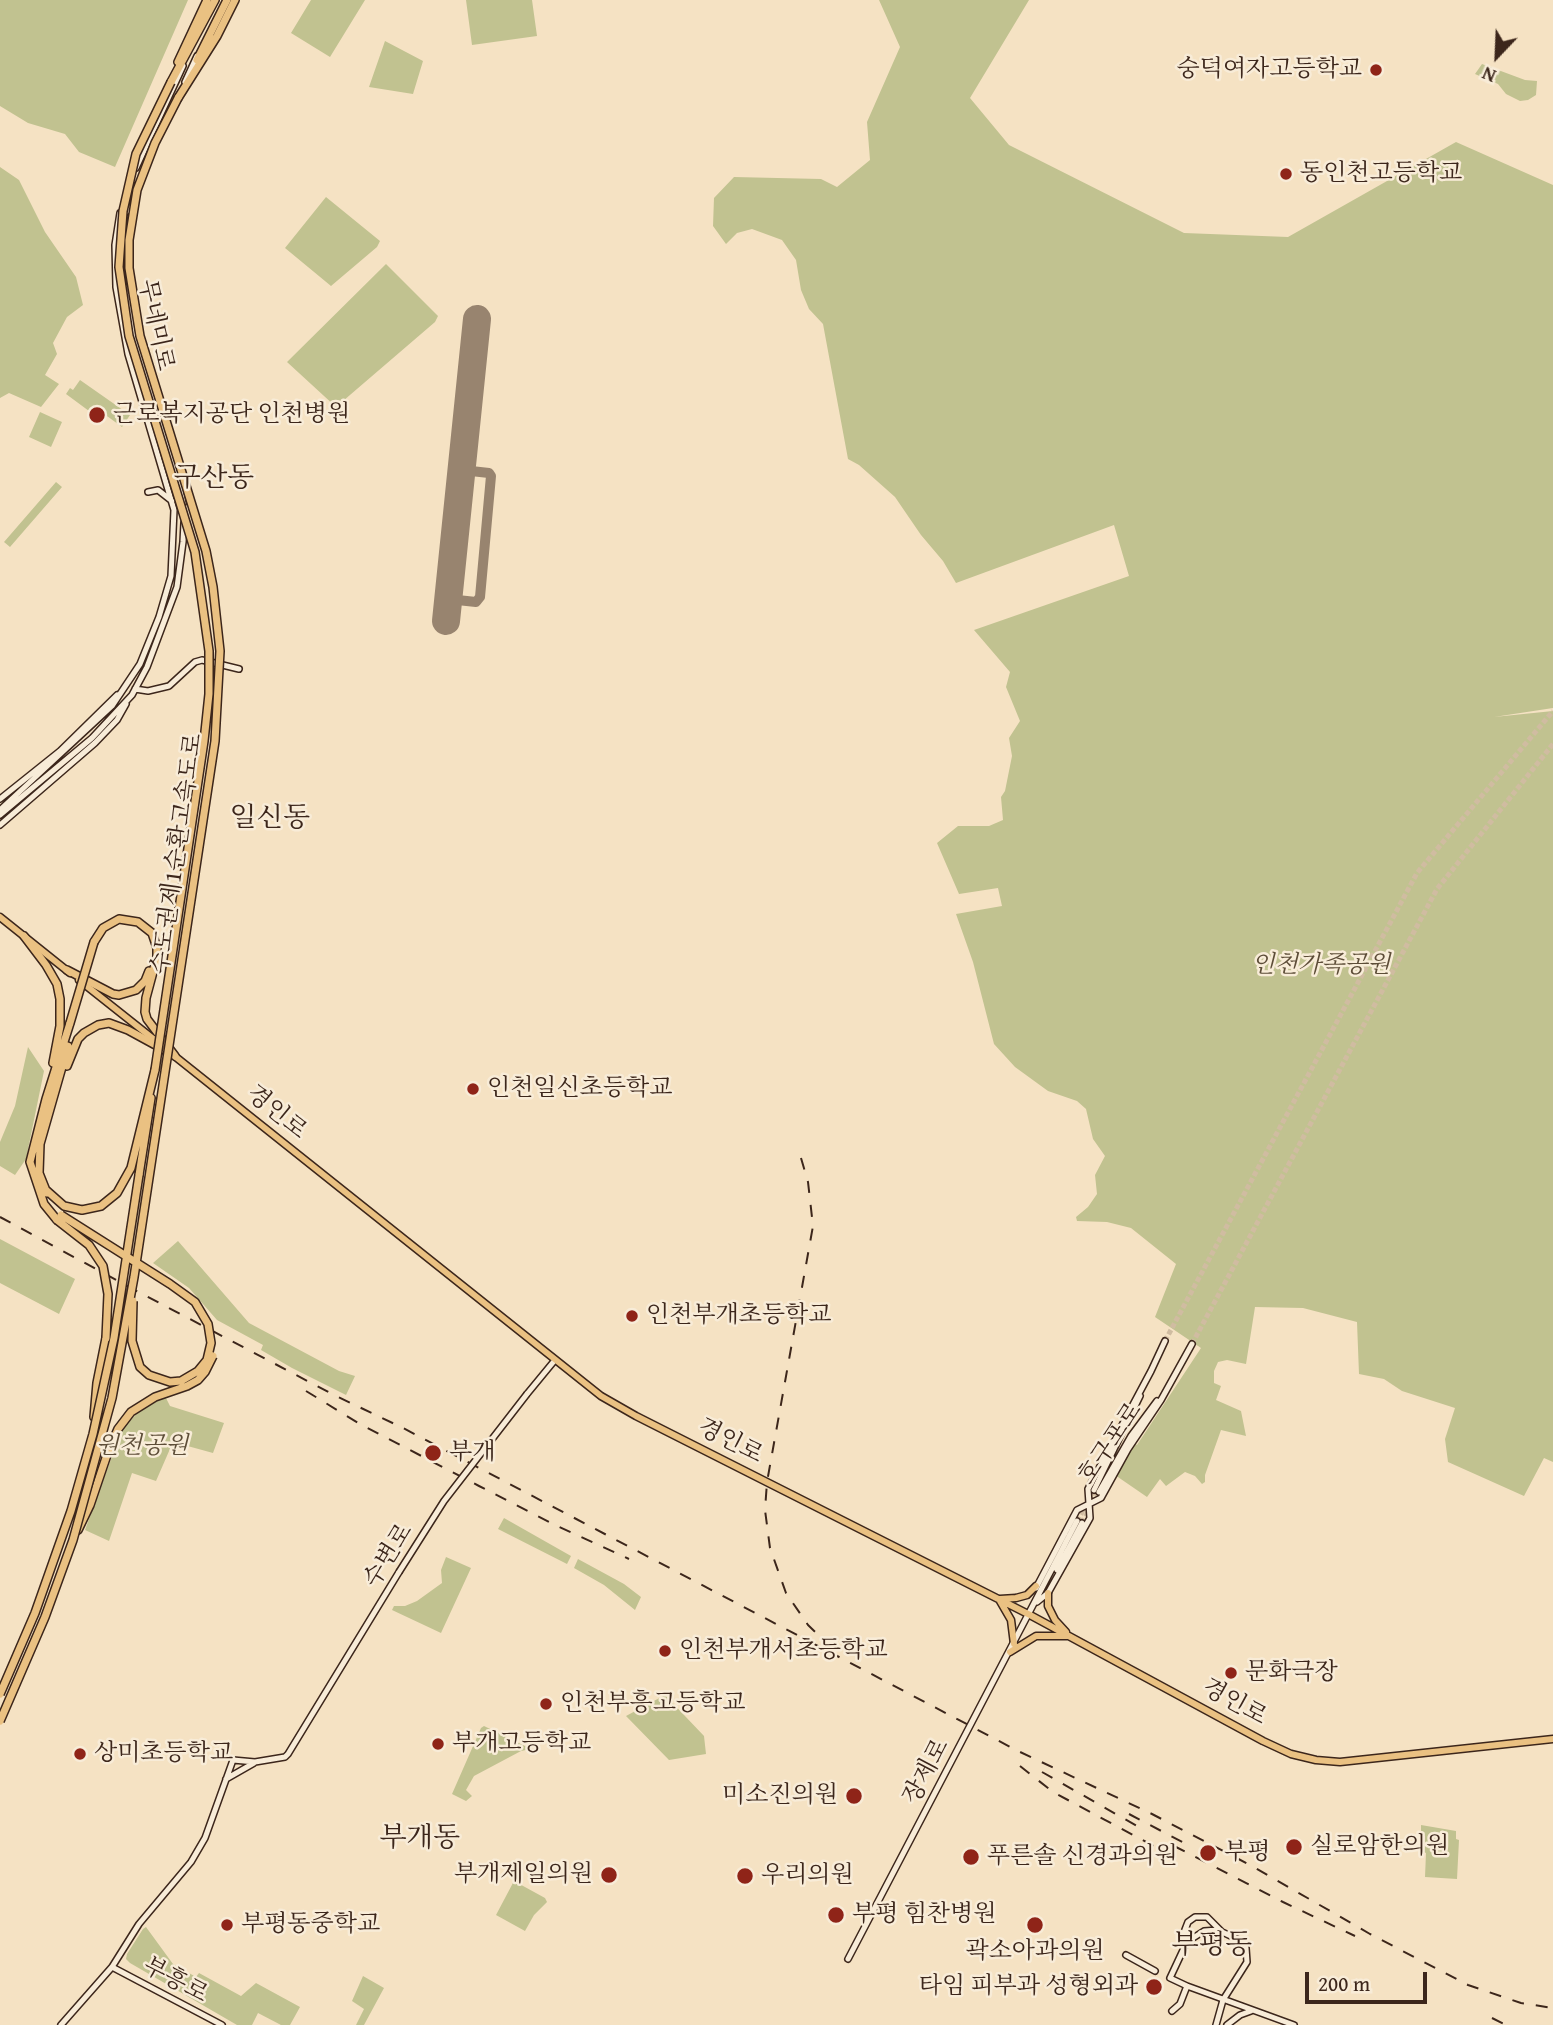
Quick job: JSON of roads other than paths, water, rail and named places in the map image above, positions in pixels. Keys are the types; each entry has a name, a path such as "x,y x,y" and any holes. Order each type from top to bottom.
{"highway":[{"path":"171,82 207,0"},
{"name":"수도권제1순환고속도로","path":"0,1695 36,1613 71,1511 93,1434 114,1338 204,741 209,694 209,651 194,552 129,336 119,267 123,211 136,155 215,0"},
{"name":"수도권제1순환고속도로","path":"0,1721 46,1618 73,1540 112,1398 134,1277 213,755 219,692 217,616 206,551 140,335 129,268 129,240 137,190 155,143 226,0"},
{"path":"178,98 217,36 235,0"},
{"path":"49,1102 95,943 103,928 119,919 138,922 152,933 158,948 145,1012 147,1019 175,1056"},
{"path":"67,970 113,993 131,993 141,986 153,956 152,943 144,930 136,925 120,923 105,930 95,943"},
{"path":"24,936 57,984 60,999 60,1026 38,1156 42,1191 89,1245 103,1266 108,1294 106,1338 97,1383 93,1434"},
{"path":"49,1102 78,1039 90,1028 98,1025 118,1025 175,1056"},
{"path":"61,1213 93,1209 109,1200 122,1186 131,1168 155,1070"},
{"path":"61,1213 195,1302 208,1324 211,1343 207,1360 191,1377 170,1382 149,1375 140,1367 134,1355 132,1341 134,1277"},
{"path":"61,1213 188,1290 206,1309 216,1340 211,1363 198,1380 145,1402 123,1420 112,1440 90,1505 73,1540"}],"main road":[{"name":"무네미로","path":"0,810 112,706 140,664 171,576 174,510 128,354 116,287 115,245 121,206 140,155 215,0"},
{"name":"무네미로","path":"0,815 92,738 133,692 160,635 177,587 184,542 184,507 172,453 138,351 125,285 127,229 149,153 226,0"},
{"path":"148,492 158,490 172,500"},
{"path":"0,825 95,743 117,720 133,692 169,686 195,662 202,660 239,669"},
{"path":"0,799 60,751 124,687"},
{"name":"경인로","path":"0,917 555,1360 601,1396 628,1412 999,1599 1291,1754 1316,1760 1362,1761 1553,1739"},
{"name":"호구포로","path":"1165,1340 1096,1491 1131,1436 1172,1381"},
{"name":"호구포로","path":"1151,1371 1088,1489 1089,1504 1101,1498 1128,1449 1161,1401 1192,1344"},
{"name":"수변로","path":"226,1779 233,1760 255,1762 288,1754 444,1501 555,1360"},
{"path":"1014,1644 1011,1620 999,1599 1027,1595 1037,1586 1077,1510 1089,1504 1090,1518 1048,1593 1037,1602"},
{"name":"장제로","path":"848,1959 1080,1522"},
{"path":"1037,1586 1037,1602"},
{"path":"1048,1593 1048,1606 1055,1620 1069,1636"},
{"path":"1010,1652 1036,1636 1069,1636"},
{"name":"수변로","path":"226,1779 255,1762"},
{"path":"61,2025 112,1967 139,1924 185,1871 200,1849 226,1779"},
{"path":"1216,2025 1223,2000 1244,1968 1248,1952 1243,1943 1221,1931 1211,1919 1199,1916 1188,1922 1184,1949 1170,1978 1223,2000 1294,2025"},
{"path":"1185,1939 1193,1938 1203,1931 1221,1931"},
{"path":"1126,1955 1155,1971"},
{"name":"부흥로","path":"112,1967 222,2025"},
{"path":"1171,2011 1180,2004 1187,1986"},
{"path":"1227,2025 1244,2013 1255,2011"}],"tunnel":[{"path":"1165,1341 1417,873 1553,711"},
{"path":"1192,1344 1437,889 1553,744"},
{"path":"1077,1521 1094,1490"},
{"path":"1082,1523 1099,1492"}],"railway":[{"path":"801,1158 808,1182 813,1226 767,1482 765,1510 770,1548 786,1593 808,1625 831,1647"},
{"path":"0,1217 334,1395 403,1428 1018,1751 1152,1814 1252,1866 1370,1934 1468,1985 1521,2003 1553,2008"},
{"path":"306,1391 360,1424 479,1486 629,1559"},
{"path":"1020,1766 1053,1792 1163,1851"},
{"path":"1042,1772 1137,1826"},
{"path":"1129,1814 1188,1845"},
{"path":"1174,1846 1355,1936"},
{"path":"1492,2018 1506,2025"}],"place":[{"name":"숭덕여자고등학교","path":"1376,70"},
{"name":"동인천고등학교","path":"1286,174"},
{"name":"근로복지공단 인천병원","path":"97,415"},
{"name":"인천일신초등학교","path":"473,1089"},
{"name":"인천부개초등학교","path":"632,1316"},
{"name":"부개","path":"433,1453"},
{"name":"인천부개서초등학교","path":"665,1651"},
{"name":"문화극장","path":"1231,1673"},
{"name":"인천부흥고등학교","path":"546,1704"},
{"name":"부개고등학교","path":"438,1744"},
{"name":"상미초등학교","path":"80,1754"},
{"name":"미소진의원","path":"854,1796"},
{"name":"실로암한의원","path":"1294,1847"},
{"name":"부평","path":"1208,1853"},
{"name":"푸른솔 신경과의원","path":"971,1857"},
{"name":"부개제일의원","path":"609,1875"},
{"name":"우리의원","path":"745,1876"},
{"name":"부평 힘찬병원","path":"836,1915"},
{"name":"부평동중학교","path":"227,1925"},
{"name":"곽소아과의원","path":"1035,1925"},
{"name":"타임 피부과 성형외과","path":"1154,1987"}],"district":[{"name":"구산동","path":"214,479"},
{"name":"일신동","path":"270,819"},
{"name":"부개동","path":"420,1839"},
{"name":"부평동","path":"1212,1946"}],"park label":[{"name":"인천가족공원","path":"1321,966"},
{"name":"원천공원","path":"142,1447"}]}
